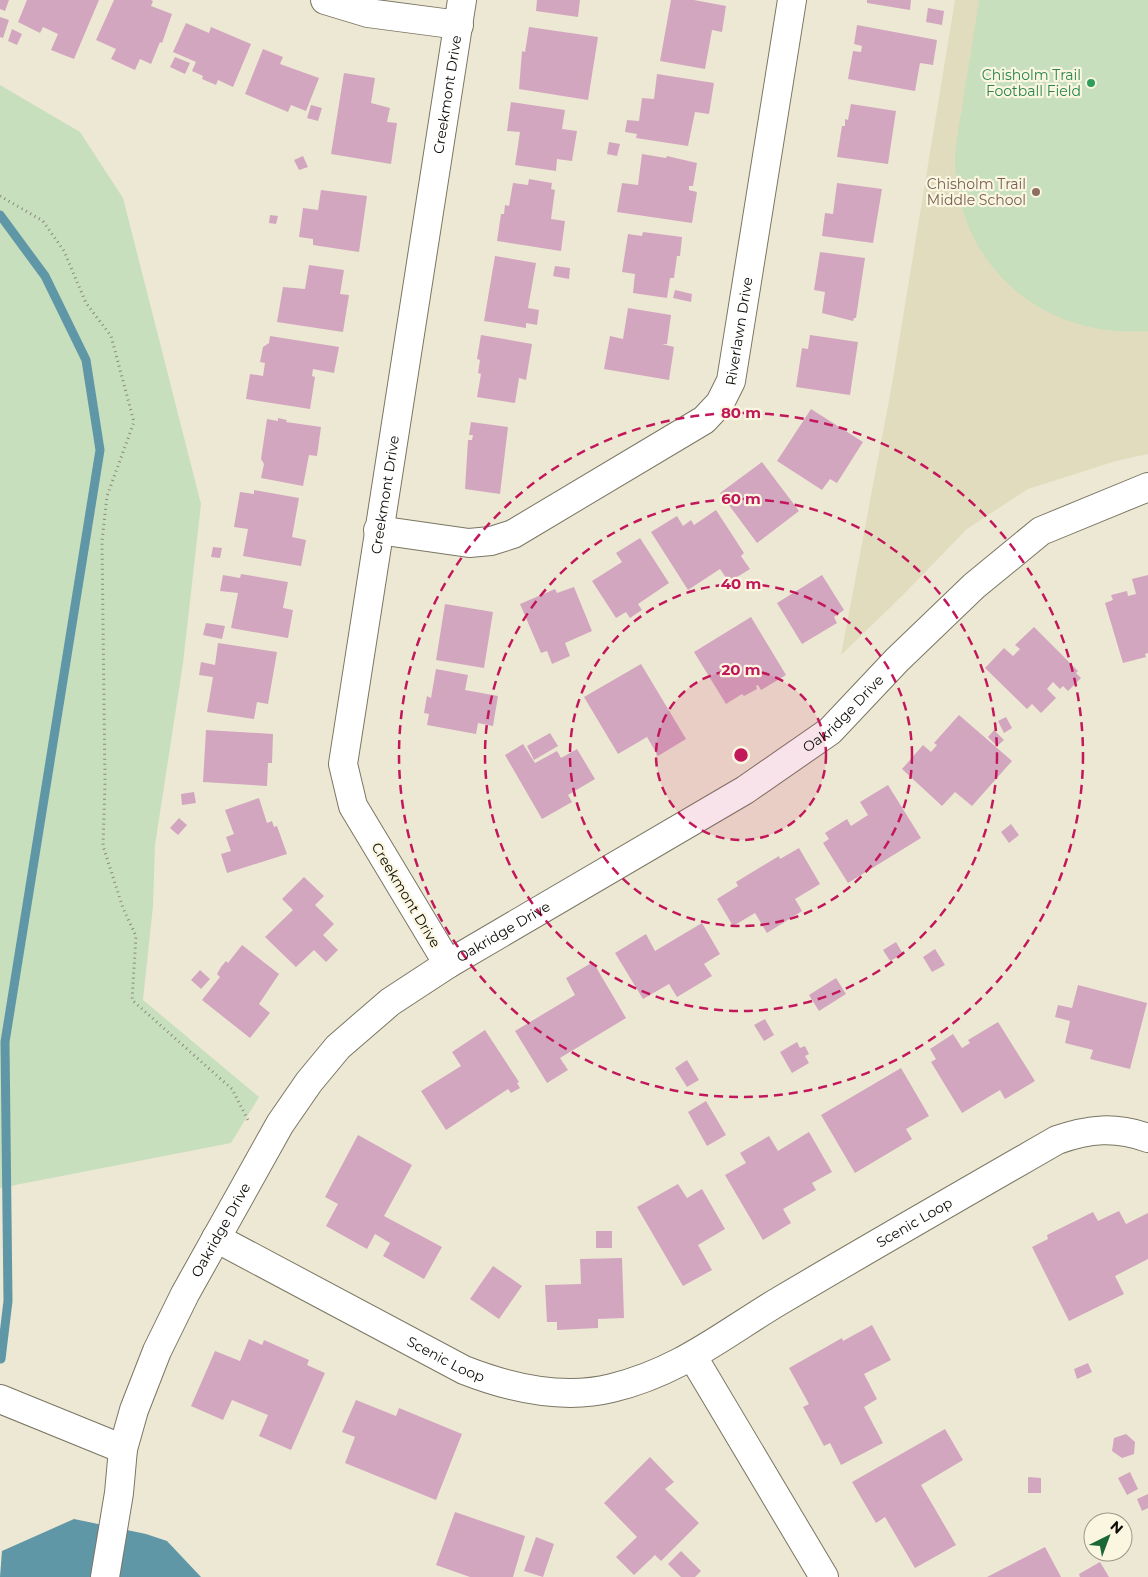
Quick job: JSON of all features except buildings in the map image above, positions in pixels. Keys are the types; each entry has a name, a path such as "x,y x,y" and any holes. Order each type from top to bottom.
{"street":[{"path":"325,0 368,13 460,13"},
{"name":"Riverlawn Drive","path":"378,530 469,543 491,541 513,534 704,420 720,403 731,381 792,0"},
{"name":"Creekmont Drive","path":"448,964 353,806 347,788 343,764 460,13"},
{"name":"Oakridge Drive","path":"105,1577 119,1493 123,1449 134,1410 157,1351 216,1238 272,1138 309,1082 338,1047 390,1002 448,964 745,790 830,731 897,660 967,592 1041,531 1148,487"},
{"name":"Scenic Loop","path":"216,1238 464,1370 484,1378 544,1391 595,1391 654,1376 693,1357 774,1304 1057,1140 1084,1131 1133,1132 1148,1138"},
{"path":"693,1357 824,1577"},
{"path":"0,1399 123,1449"}],"path":[{"path":"0,196 43,221 64,251 86,304 111,336 134,422 107,496 102,541 105,784 103,846 123,908 136,936 132,1000 232,1089 247,1120 272,1138"}],"shaded area":[{"name":"Chisholm Trail Middle School","path":"955,0 1148,0 1148,454 1116,461 1028,489 967,529 841,655 892,384"}],"green space":[{"path":"979,0 1148,0 1148,331 1110,330 1075,323 1042,309 1014,289 990,264 972,234 960,200 955,162"},
{"path":"0,85 80,132 123,198 201,504 183,663 155,845 153,906 143,1000 259,1097 231,1143 0,1188"}],"water":[{"path":"74,1519 146,1534 167,1541 201,1577 0,1577 2,1551"}],"waterway":[{"path":"0,215 45,276 86,360 100,450 5,1042 8,1301 1,1359"}],"place":[{"name":"Chisholm Trail Football Field","path":"1091,83"},
{"name":"Chisholm Trail Middle School","path":"1036,192"}]}
